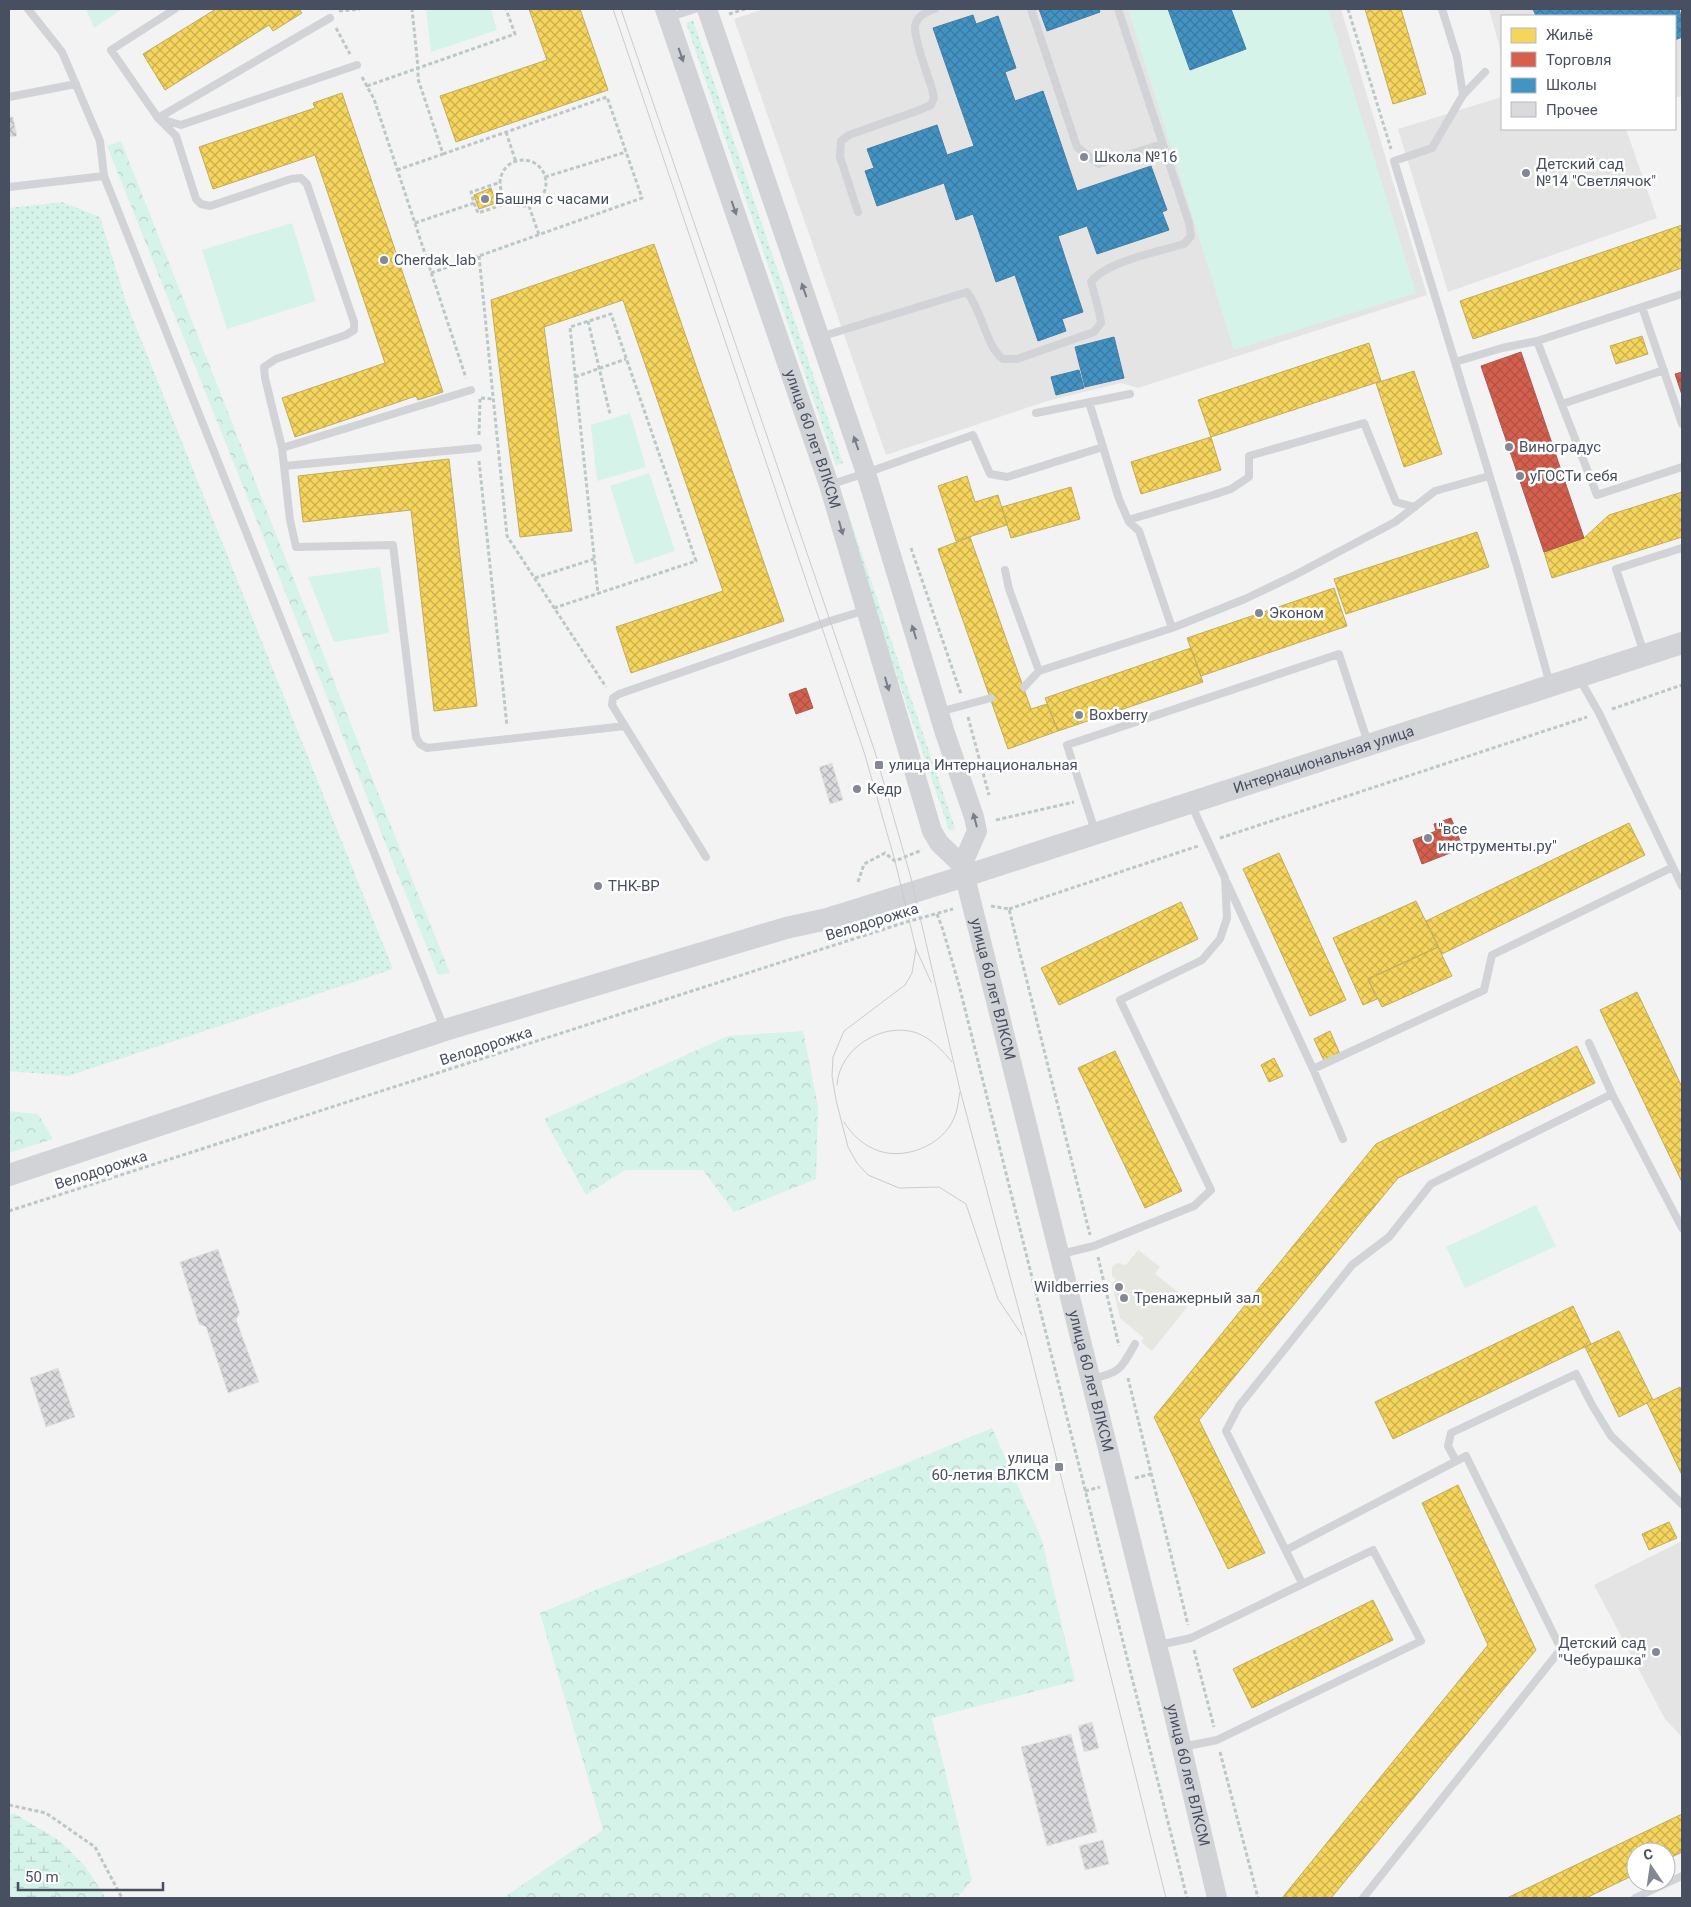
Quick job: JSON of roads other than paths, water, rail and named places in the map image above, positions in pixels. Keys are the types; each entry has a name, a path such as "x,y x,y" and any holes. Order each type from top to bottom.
{"main road":[{"name":"Интернациональная улица","path":"9,1176 445,1030 786,928 826,919 963,871 1096,833 1682,643"}],"street":[{"path":"708,9 866,473 977,830 963,871"},
{"name":"улица 60 лет ВЛКСМ","path":"666,13 829,484 932,831 939,843 963,871 1182,1747 1217,1898"}],"lane":[{"path":"28,9 62,52 100,141 104,176 445,1030"},
{"path":"175,9 111,50 158,118 176,136 196,199 201,204 210,206 291,179 301,178 307,184 354,322 354,330 346,335 276,359 264,367 282,448 290,520 296,547 392,545 416,737 420,744 427,748 624,726"},
{"path":"666,13 696,9"},
{"path":"858,212 840,157 842,141 849,135 931,105 934,98 916,35 915,25 923,13 935,9"},
{"path":"1031,9 1077,147 1099,164 1162,144"},
{"path":"820,337 967,292 976,303 992,346 1003,360 1017,359 1094,332 1101,323 1091,282 1096,275 1108,268 1184,244 1191,236 1189,223 1118,9"},
{"path":"1442,9 1457,57 1463,95"},
{"path":"158,118 330,18"},
{"path":"158,118 181,125 357,65"},
{"path":"1485,72 1463,95 1432,148 1394,161 1551,686"},
{"path":"9,97 76,84"},
{"path":"9,187 104,176"},
{"path":"1455,362 1502,348 1537,341 1682,294"},
{"path":"1642,307 1682,424"},
{"path":"1537,341 1597,495 1682,467"},
{"path":"1562,404 1664,370"},
{"path":"282,448 470,390"},
{"path":"1036,413 1130,394"},
{"path":"1089,402 1119,500 1128,520 1139,531 1172,628"},
{"path":"1128,520 1230,489 1250,477 1249,456 1364,423 1396,502 1415,507"},
{"path":"829,484 866,473 973,435 990,474 1007,477 1103,447"},
{"path":"284,466 478,448"},
{"path":"1024,687 1039,671 1172,628 1245,599 1295,576 1395,522 1435,491 1489,476"},
{"path":"1644,654 1616,569 1682,548"},
{"path":"1005,570 1009,589 1039,671"},
{"path":"706,857 624,726 612,705 613,698 619,694 866,610"},
{"path":"1096,833 1067,745 1339,654 1369,745"},
{"path":"1578,676 1599,713 1682,886"},
{"path":"939,712 991,698"},
{"path":"1190,803 1313,1069 1342,1139"},
{"path":"1313,1069 1484,990 1492,955 1673,867"},
{"path":"1058,1255 1094,1246 1194,1206 1211,1190 1120,1000 1202,960 1220,939 1227,918 1225,878"},
{"path":"1589,1043 1612,1094 1682,1228"},
{"path":"1302,1583 1226,1432 1239,1406 1352,1265 1389,1237 1431,1184 1612,1094"},
{"path":"1090,1379 1115,1373 1124,1363 1135,1344"},
{"path":"1456,1461 1448,1446 1451,1433 1576,1374 1592,1405 1612,1436 1682,1504"},
{"path":"1286,1550 1466,1456 1561,1650 1363,1898"},
{"path":"1157,1646 1191,1638 1373,1550 1421,1640 1217,1740 1182,1747"},
{"path":"1635,1898 1682,1876"}],"tram line":[{"path":"613,9 865,755 895,861 916,949 931,982"},
{"path":"621,9 875,752 911,878 960,1090 1029,1348 1166,1898"},
{"path":"916,949 912,973 905,985 844,1031 833,1057 832,1076 848,1147 857,1163 868,1175 899,1188 939,1187 966,1204 998,1299 1022,1335"},
{"path":"837,1085 840,1072 854,1049 877,1034 890,1031 904,1030 922,1035 936,1045 952,1062"},
{"path":"844,1122 859,1140 874,1149 890,1153 912,1152 933,1143 949,1128 956,1112 960,1092"}],"place":[{"name":"Школа №16","path":"1084,157"},
{"name":"Детский сад №14 \"Светлячок\"","path":"1526,173"},
{"name":"Башня с часами","path":"485,199"},
{"name":"Cherdak_lab","path":"384,260"},
{"name":"Виноградус","path":"1509,447"},
{"name":"уГОСТи себя","path":"1520,476"},
{"name":"Эконом","path":"1259,613"},
{"name":"Boxberry","path":"1079,715"},
{"name":"улица Интернациональная","path":"879,765"},
{"name":"Кедр","path":"857,789"},
{"name":"\"все инструменты.ру\"","path":"1428,838"},
{"name":"ТНК-ВР","path":"598,886"},
{"name":"Wildberries","path":"1119,1287"},
{"name":"Тренажерный зал","path":"1124,1298"},
{"name":"улица 60-летия ВЛКСМ","path":"1059,1467"},
{"name":"Детский сад \"Чебурашка\"","path":"1656,1652"}]}
